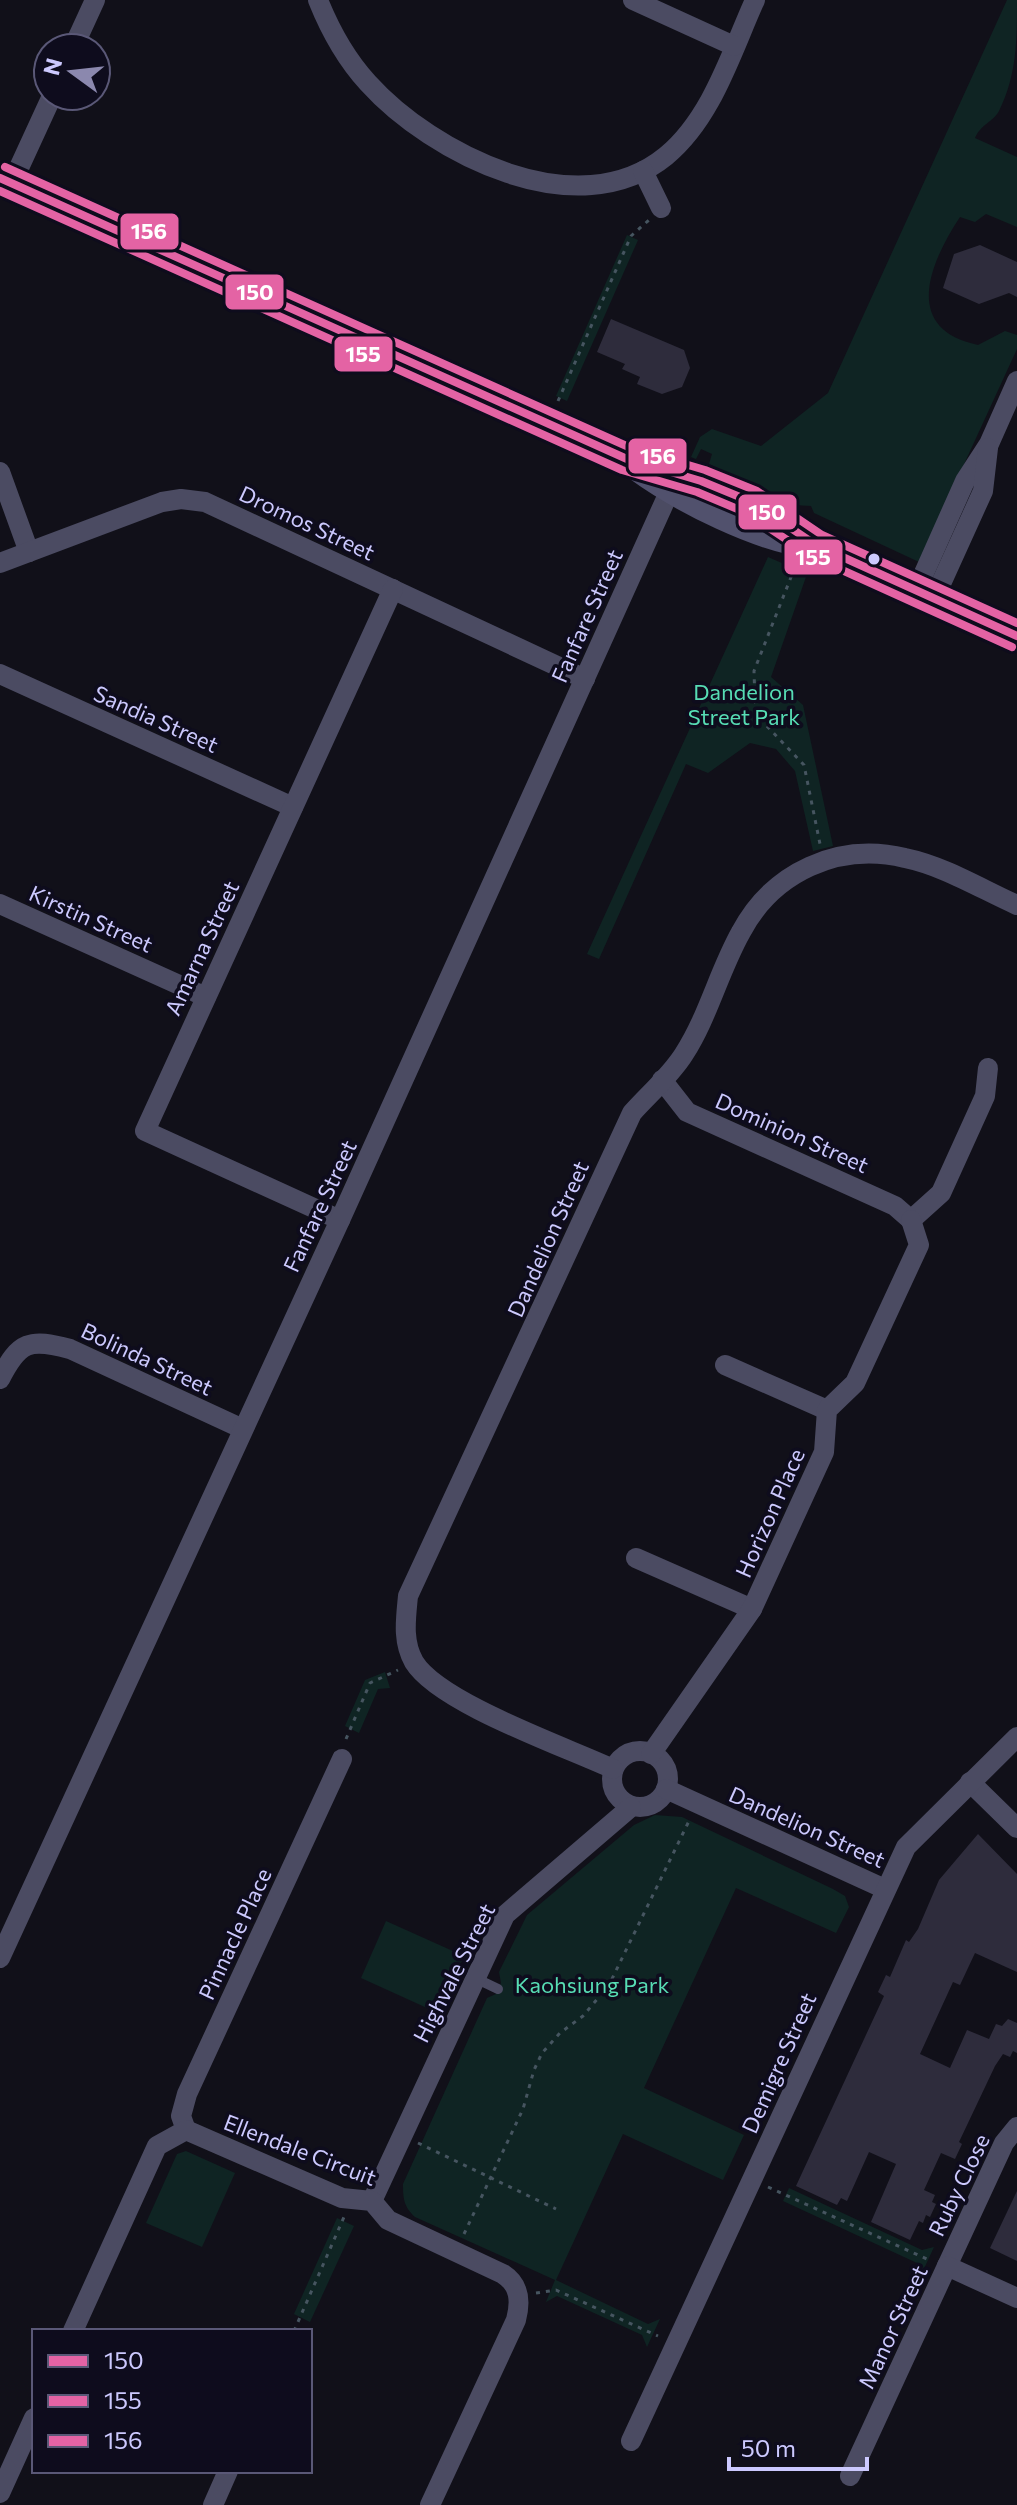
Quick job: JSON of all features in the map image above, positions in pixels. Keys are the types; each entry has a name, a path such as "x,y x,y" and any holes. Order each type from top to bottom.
{"main road":[{"path":"6,181 627,459 674,481 806,554 925,595 1017,636"}],"street":[{"path":"80,32 95,0"},
{"path":"318,0 344,52 368,83 404,116 450,148 495,169 535,180 588,186 643,171 665,157 690,132 708,105 755,0"},
{"path":"633,0 734,46"},
{"path":"6,181 43,112"},
{"path":"643,171 661,208"},
{"path":"925,595 983,491 989,444 1017,381"},
{"path":"0,472 29,552"},
{"name":"Fanfare Street","path":"0,1958 340,1220 674,481"},
{"name":"Dromos Street","path":"0,563 162,502 181,499 205,502 585,679"},
{"name":"Amarna Street","path":"340,1220 145,1131 393,589"},
{"name":"Sandia Street","path":"0,674 293,807"},
{"name":"Dandelion Street","path":"415,1662 404,1630 408,1596 632,1113 684,1054 741,931 766,897 796,873 824,859 879,853 907,858 1017,905"},
{"name":"Kirstin Street","path":"0,904 206,997"},
{"path":"725,1365 827,1410 855,1383 919,1245 911,1220 941,1193 985,1096 988,1068"},
{"name":"Dominion Street","path":"662,1080 687,1112 895,1206 911,1220"},
{"name":"Bolinda Street","path":"0,1379 12,1356 27,1344 44,1342 70,1349 243,1429"},
{"name":"Horizon Place","path":"651,1754 752,1609 824,1452 827,1410"},
{"path":"636,1558 752,1609"},
{"path":"415,1662 446,1692 613,1769"},
{"name":"Demigre Street","path":"631,2441 906,1847 1017,1737"},
{"path":"629,1753 651,1754 666,1771 666,1789 656,1803 631,1807 614,1792 613,1769 629,1753"},
{"name":"Pinnacle Place","path":"186,2130 181,2116 187,2094 342,1759"},
{"path":"970,1782 1017,1828"},
{"name":"Dandelion Street","path":"666,1789 885,1889"},
{"name":"Highvale Street","path":"372,2201 473,1978 505,1915 631,1807"},
{"name":"Ruby Close","path":"947,2266 1004,2143 1017,2127"},
{"path":"74,2329 157,2146 186,2130"},
{"name":"Ellendale Circuit","path":"186,2130 342,2198 372,2201 388,2220 513,2281 519,2296"},
{"name":"Manor Street","path":"850,2476 947,2266 1017,2298"},
{"path":"430,2505 516,2320 519,2296"},
{"path":"0,2493 32,2422"},
{"path":"213,2505 227,2473"}],"lane":[{"path":"473,1978 498,1989"}],"path":[{"path":"548,423 631,236 661,208"},
{"path":"806,554 754,671 755,702 763,722 804,765 824,859"},
{"path":"342,1759 346,1740 370,1683 415,1662"},
{"path":"456,2252 523,2109 542,2053 560,2033 583,2016 609,1985 697,1804"},
{"path":"404,2136 556,2209"},
{"path":"752,2179 947,2266"},
{"path":"295,2329 344,2223 342,2198"},
{"path":"519,2296 556,2290 676,2345"}],"green space":[{"path":"1007,0 1017,0 1013,71 999,111 975,138 1017,157 1017,227 986,214 975,222 960,217 939,255 929,293 931,310 939,325 954,337 978,345 1005,331 1017,335 1017,349 919,562 814,513 811,506 794,505 747,487 746,482 709,464 712,454 701,449 696,459 691,457 700,437 712,429 761,446 828,393"},
{"path":"627,235 638,240 567,401 556,396"},
{"name":"Dandelion Street Park","path":"768,557 807,574 771,677 803,705 833,846 813,851 795,771 776,749 750,743 708,773 686,764 599,959 587,954"},
{"path":"385,1672 390,1688 378,1689 359,1733 345,1726 365,1680"},
{"name":"Kaohsiung Park","path":"655,1815 682,1817 833,1889 845,1896 849,1907 836,1933 736,1888 644,2088 744,2135 723,2180 623,2134 556,2280 648,2324 660,2319 647,2347 642,2335 557,2296 546,2302 555,2280 415,2217 405,2202 403,2184 487,1998 496,1994 501,1983 499,1972 527,1915 634,1825"},
{"path":"386,1921 464,1956 438,2013 361,1978"},
{"path":"186,2151 235,2173 202,2247 146,2223 177,2154"},
{"path":"789,2188 922,2250 934,2247 922,2273 917,2263 783,2201"},
{"path":"337,2218 354,2226 310,2322 294,2314"}],"building":[{"path":"980,245 1017,262 1017,297 1009,293 979,304 943,288 954,254"},
{"path":"611,319 684,350 690,368 682,387 662,394 637,384 640,377 622,369 625,364 597,352"},
{"path":"978,1834 1017,1874 1017,1972 975,1953 960,1985 953,1982 920,2054 950,2068 967,2030 989,2039 996,2024 1002,2026 1008,2019 1017,2023 1017,2053 1013,2051 1010,2057 1003,2054 995,2066 959,2142 962,2144 955,2159 941,2153 924,2190 935,2195 932,2202 936,2204 930,2217 926,2215 923,2223 919,2221 910,2240 871,2222 896,2164 869,2152 847,2201 841,2198 837,2205 796,2186 884,1996 878,1992 886,1975 890,1977 906,1940 909,1942 918,1929 939,1880"},
{"path":"1017,2191 1017,2261 990,2248"}],"transit line":[{"name":"156","path":"5,167 631,448 705,470 757,491 822,535 1017,623"},
{"name":"150","path":"0,178 627,459 701,481 752,502 816,545 1017,636"},
{"name":"155","path":"0,191 622,470 697,492 747,513 811,556 1012,647"}]}
